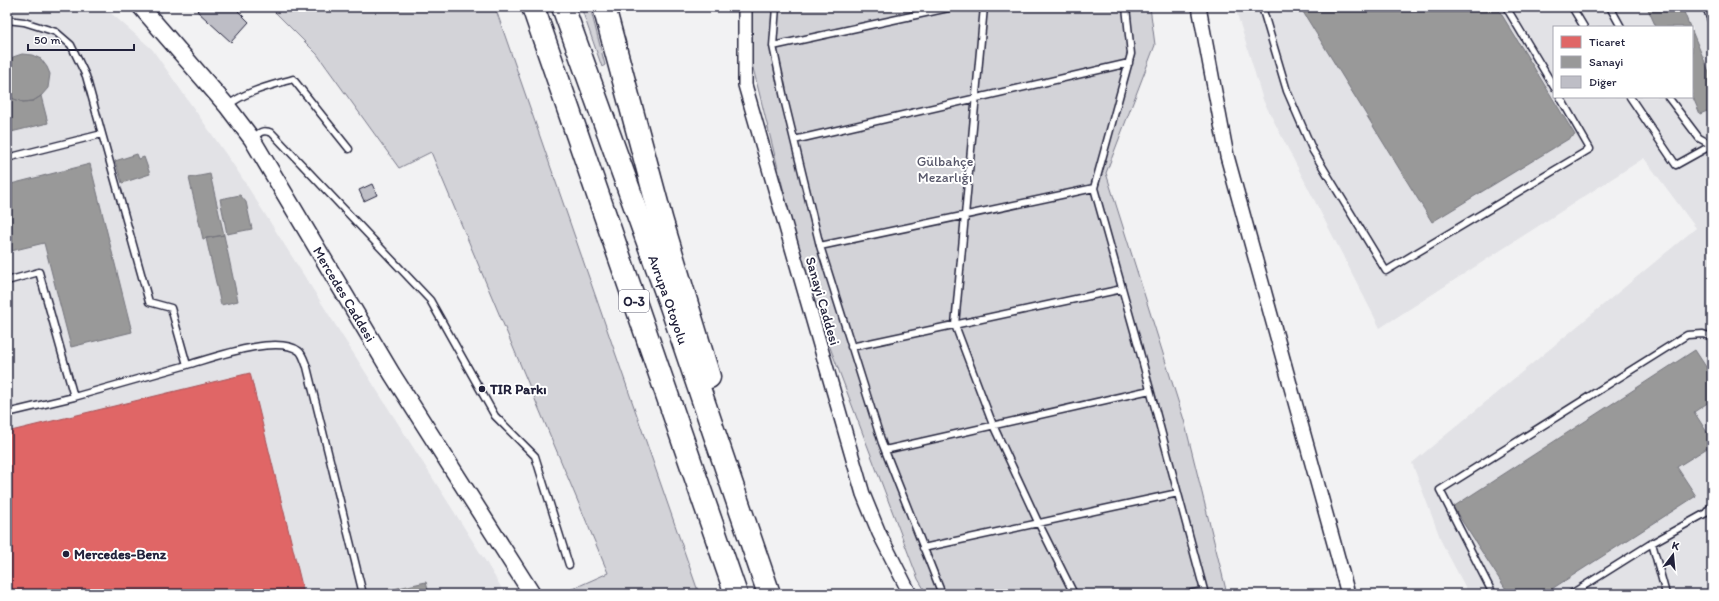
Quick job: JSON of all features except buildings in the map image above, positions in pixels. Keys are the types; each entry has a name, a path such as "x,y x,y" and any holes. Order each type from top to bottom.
{"highway":[{"name":"O-3","path":"533,7 736,594"},
{"name":"Avrupa Otoyolu","path":"563,7 671,306 769,594"},
{"path":"604,7 662,222 703,354 716,405 721,454"}],"street":[{"name":"Mercedes Caddesi","path":"141,7 227,106 252,139 392,374 532,594"},
{"name":"Sanayi Caddesi","path":"745,7 744,85 863,494 879,533 910,594"},
{"path":"1199,7 1227,156 1348,594"}],"lane":[{"path":"776,7 774,46 794,140 820,246 885,450 942,594"},
{"path":"774,46 953,7"},
{"path":"984,7 974,100 966,215 955,325 993,425 1038,522 1074,594"},
{"path":"1126,7 1131,54 1094,188 1204,592 1187,594"},
{"path":"1262,7 1287,90 1313,151 1386,271 1590,149 1561,98"},
{"path":"1506,7 1553,85"},
{"path":"1572,7 1583,26"},
{"path":"1610,7 1620,26"},
{"path":"1706,7 1712,23"},
{"path":"7,20 24,22 56,32 72,45 86,76 149,302 170,308 187,365"},
{"path":"794,140 974,100 1129,63"},
{"path":"227,106 238,97 293,79 349,149"},
{"path":"1631,98 1676,165 1712,145"},
{"path":"1669,98 1699,138 1712,145"},
{"path":"252,139 261,131 266,130 272,133 430,300 495,416 535,456 569,565"},
{"path":"7,158 102,134"},
{"path":"820,246 1094,188"},
{"path":"7,281 39,272 74,397"},
{"path":"851,347 1122,289"},
{"path":"1493,594 1440,490 1687,335 1703,334 1712,337"},
{"path":"7,413 74,397 261,345 289,346 300,352 307,368 363,594"},
{"path":"885,450 1150,390"},
{"path":"923,548 1178,493"},
{"path":"1571,594 1652,543 1706,513 1712,505"},
{"path":"1652,543 1666,594"}],"shaded area":[{"path":"7,7 104,7 152,49 237,170 505,594 7,594"},
{"path":"1235,7 1712,7 1712,594 1469,594 1442,543 1412,463 1696,228 1644,158 1380,328 1263,100"}],"green space":[{"path":"270,7 495,7 699,594 561,594 608,573 431,152 399,168 317,54"},
{"path":"581,7 590,7 605,65 602,67"},
{"name":"Gülbahçe Mezarlığı","path":"752,7 1150,7 1155,45 1106,173 1184,420 1227,594 927,594 918,579 809,292 749,52"}],"place":[{"name":"TIR Parkı","path":"482,389"},
{"name":"Mercedes-Benz","path":"66,554"}]}
